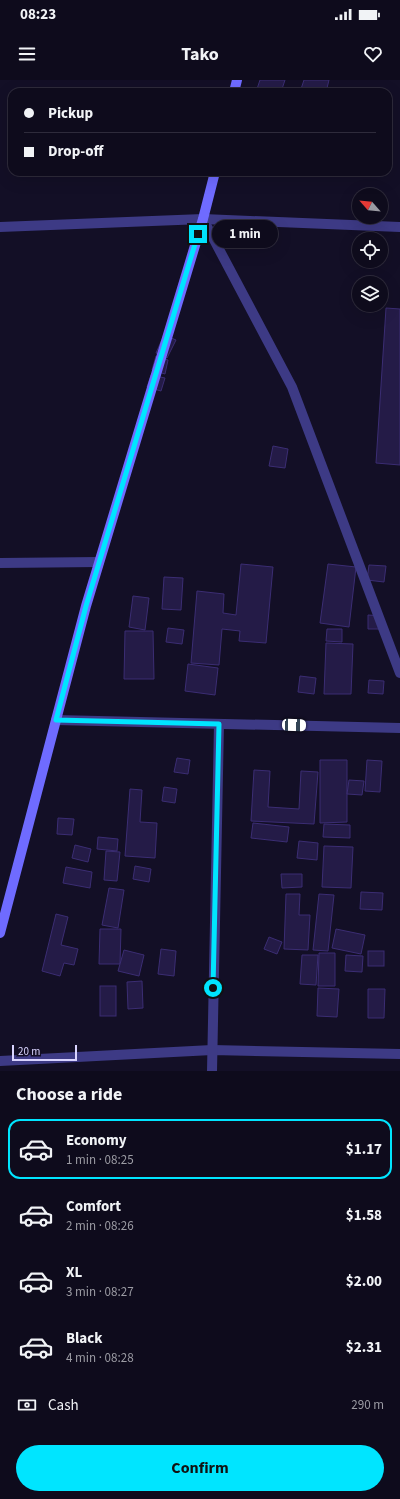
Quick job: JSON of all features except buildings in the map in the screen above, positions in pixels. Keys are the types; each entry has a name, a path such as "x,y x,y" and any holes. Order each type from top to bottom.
{"street":[{"path":"0,933 86,606 203,219 214,176"},
{"path":"203,219 292,387 400,673"},
{"path":"0,227 203,219 400,227"},
{"path":"0,563 99,562"},
{"path":"56,720 400,728"},
{"path":"212,1071 219,724"},
{"path":"0,1061 212,1050 400,1054"}],"route":[{"path":"198,234 86,606 56,720 219,724 213,988"}]}
